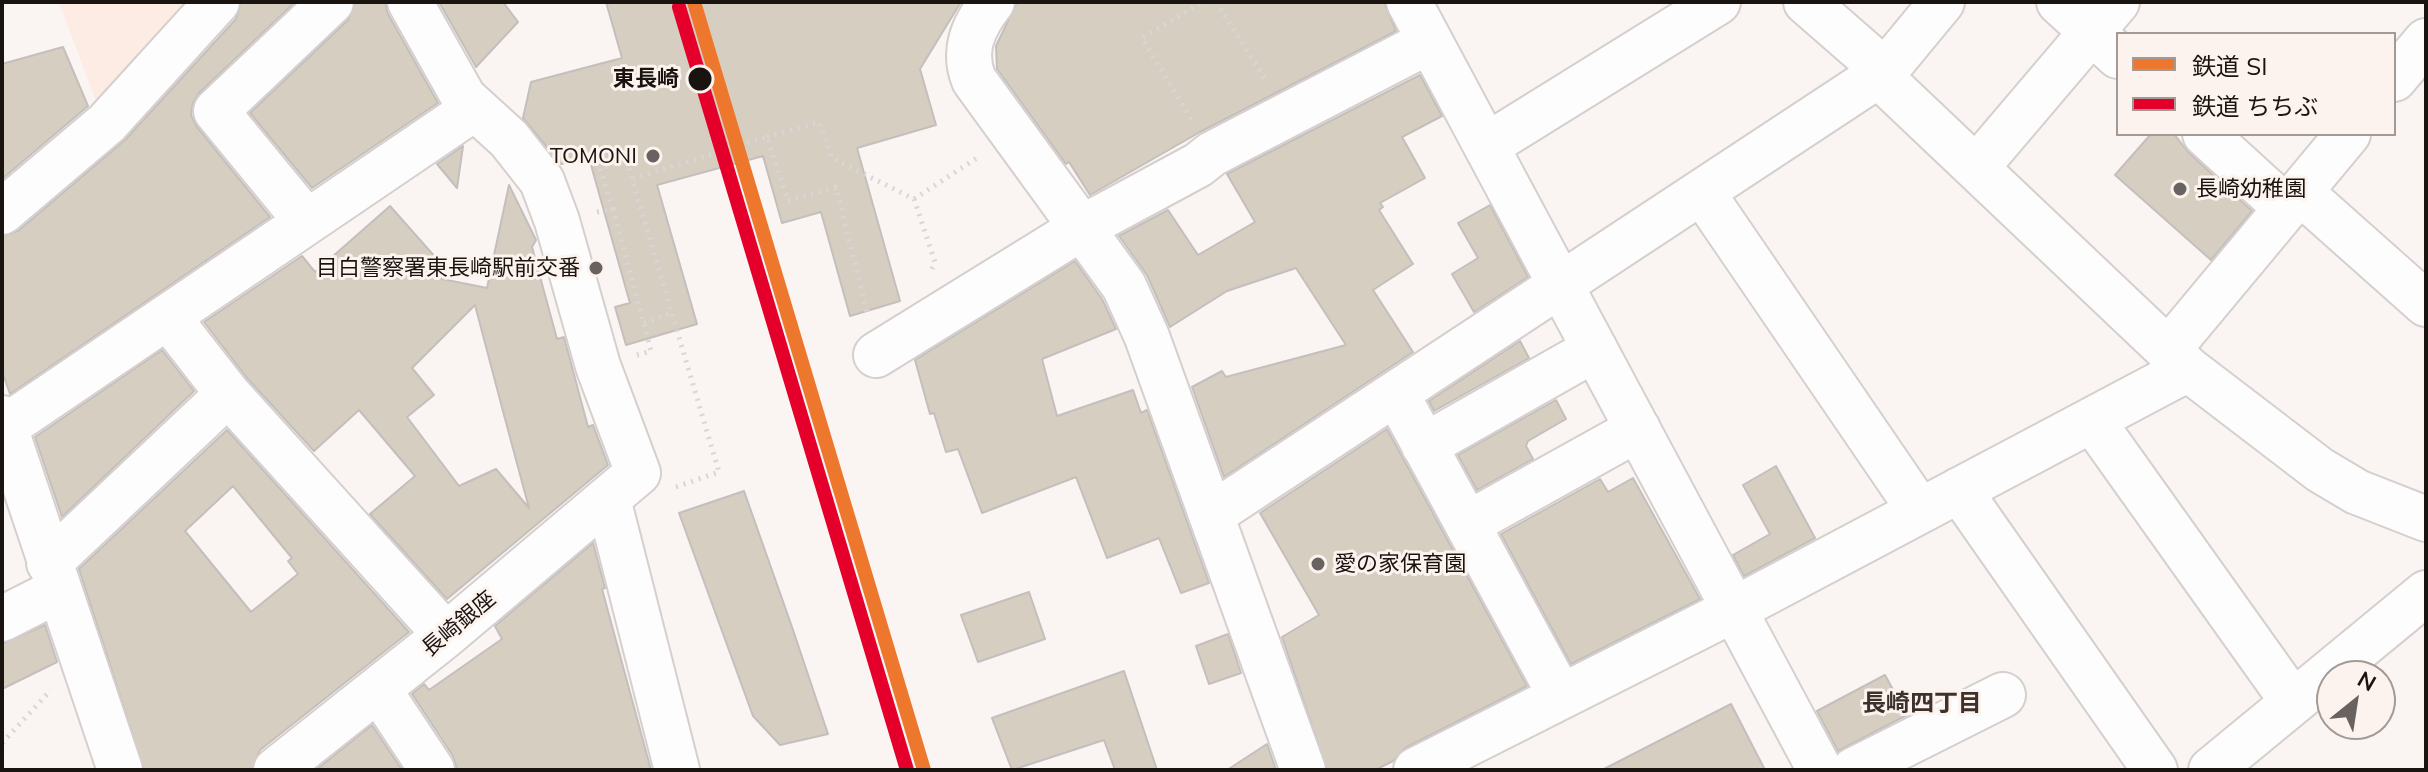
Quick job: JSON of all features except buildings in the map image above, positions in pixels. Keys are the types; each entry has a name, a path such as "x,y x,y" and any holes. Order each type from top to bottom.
{"street":[{"path":"2,212 107,123 217,2"},
{"path":"307,222 216,111 331,2"},
{"path":"410,2 464,98 509,139 542,181 557,221 598,366 640,486 677,770"},
{"path":"992,2 979,19 967,62 974,80 1124,286 1147,337 1303,770"},
{"path":"1409,2 1820,770"},
{"path":"1486,146 1718,2"},
{"path":"1806,2 2178,360 2320,470 2357,492 2426,519"},
{"path":"1211,515 1882,73 1942,2"},
{"path":"1976,168 2109,30 2059,2"},
{"path":"876,355 1083,227 1198,165 1212,154 1430,41"},
{"path":"2396,77 2426,41"},
{"path":"120,770 3,425 475,108"},
{"path":"2208,136 2426,304"},
{"path":"1416,770 1735,609 2092,420 2178,360 2293,200 2346,136"},
{"path":"1702,192 1920,511"},
{"path":"168,317 228,394 446,635"},
{"path":"1424,446 1595,349"},
{"path":"1396,393 1561,697"},
{"path":"2,619 54,576 228,394"},
{"path":"2092,420 2293,702"},
{"path":"1467,524 1638,429"},
{"name":"長崎銀座","path":"276,770 640,486"},
{"path":"1959,490 2155,770"},
{"path":"2237,762 2293,702 2426,593"},
{"path":"379,690 432,770"},
{"path":"1854,770 2003,695"}],"path":[{"path":"1203,2 1142,38 1212,154"},
{"path":"1216,2 1288,114"},
{"path":"717,119 726,150"},
{"path":"632,179 819,122 832,158 914,199 935,262 923,285"},
{"path":"914,199 1014,134"},
{"path":"767,137 788,201 836,187 864,301"},
{"path":"613,209 600,168 627,160 719,472 640,486"},
{"path":"644,323 672,312"},
{"path":"2,743 82,658"}],"shaded area":[{"path":"59,2 200,2 100,112"}],"rail line":[{"name":"SI","path":"694,2 924,770"},
{"name":"ちちぶ","path":"679,7 907,770"}],"place":[{"name":"東長崎","path":"700,79"},
{"name":"TOMONI","path":"653,156"},
{"name":"長崎幼稚園","path":"2180,189"},
{"name":"目白警察署東長崎駅前交番","path":"596,268"},
{"name":"愛の家保育園","path":"1318,564"}],"district":[{"name":"長崎四丁目","path":"1922,704"}]}
